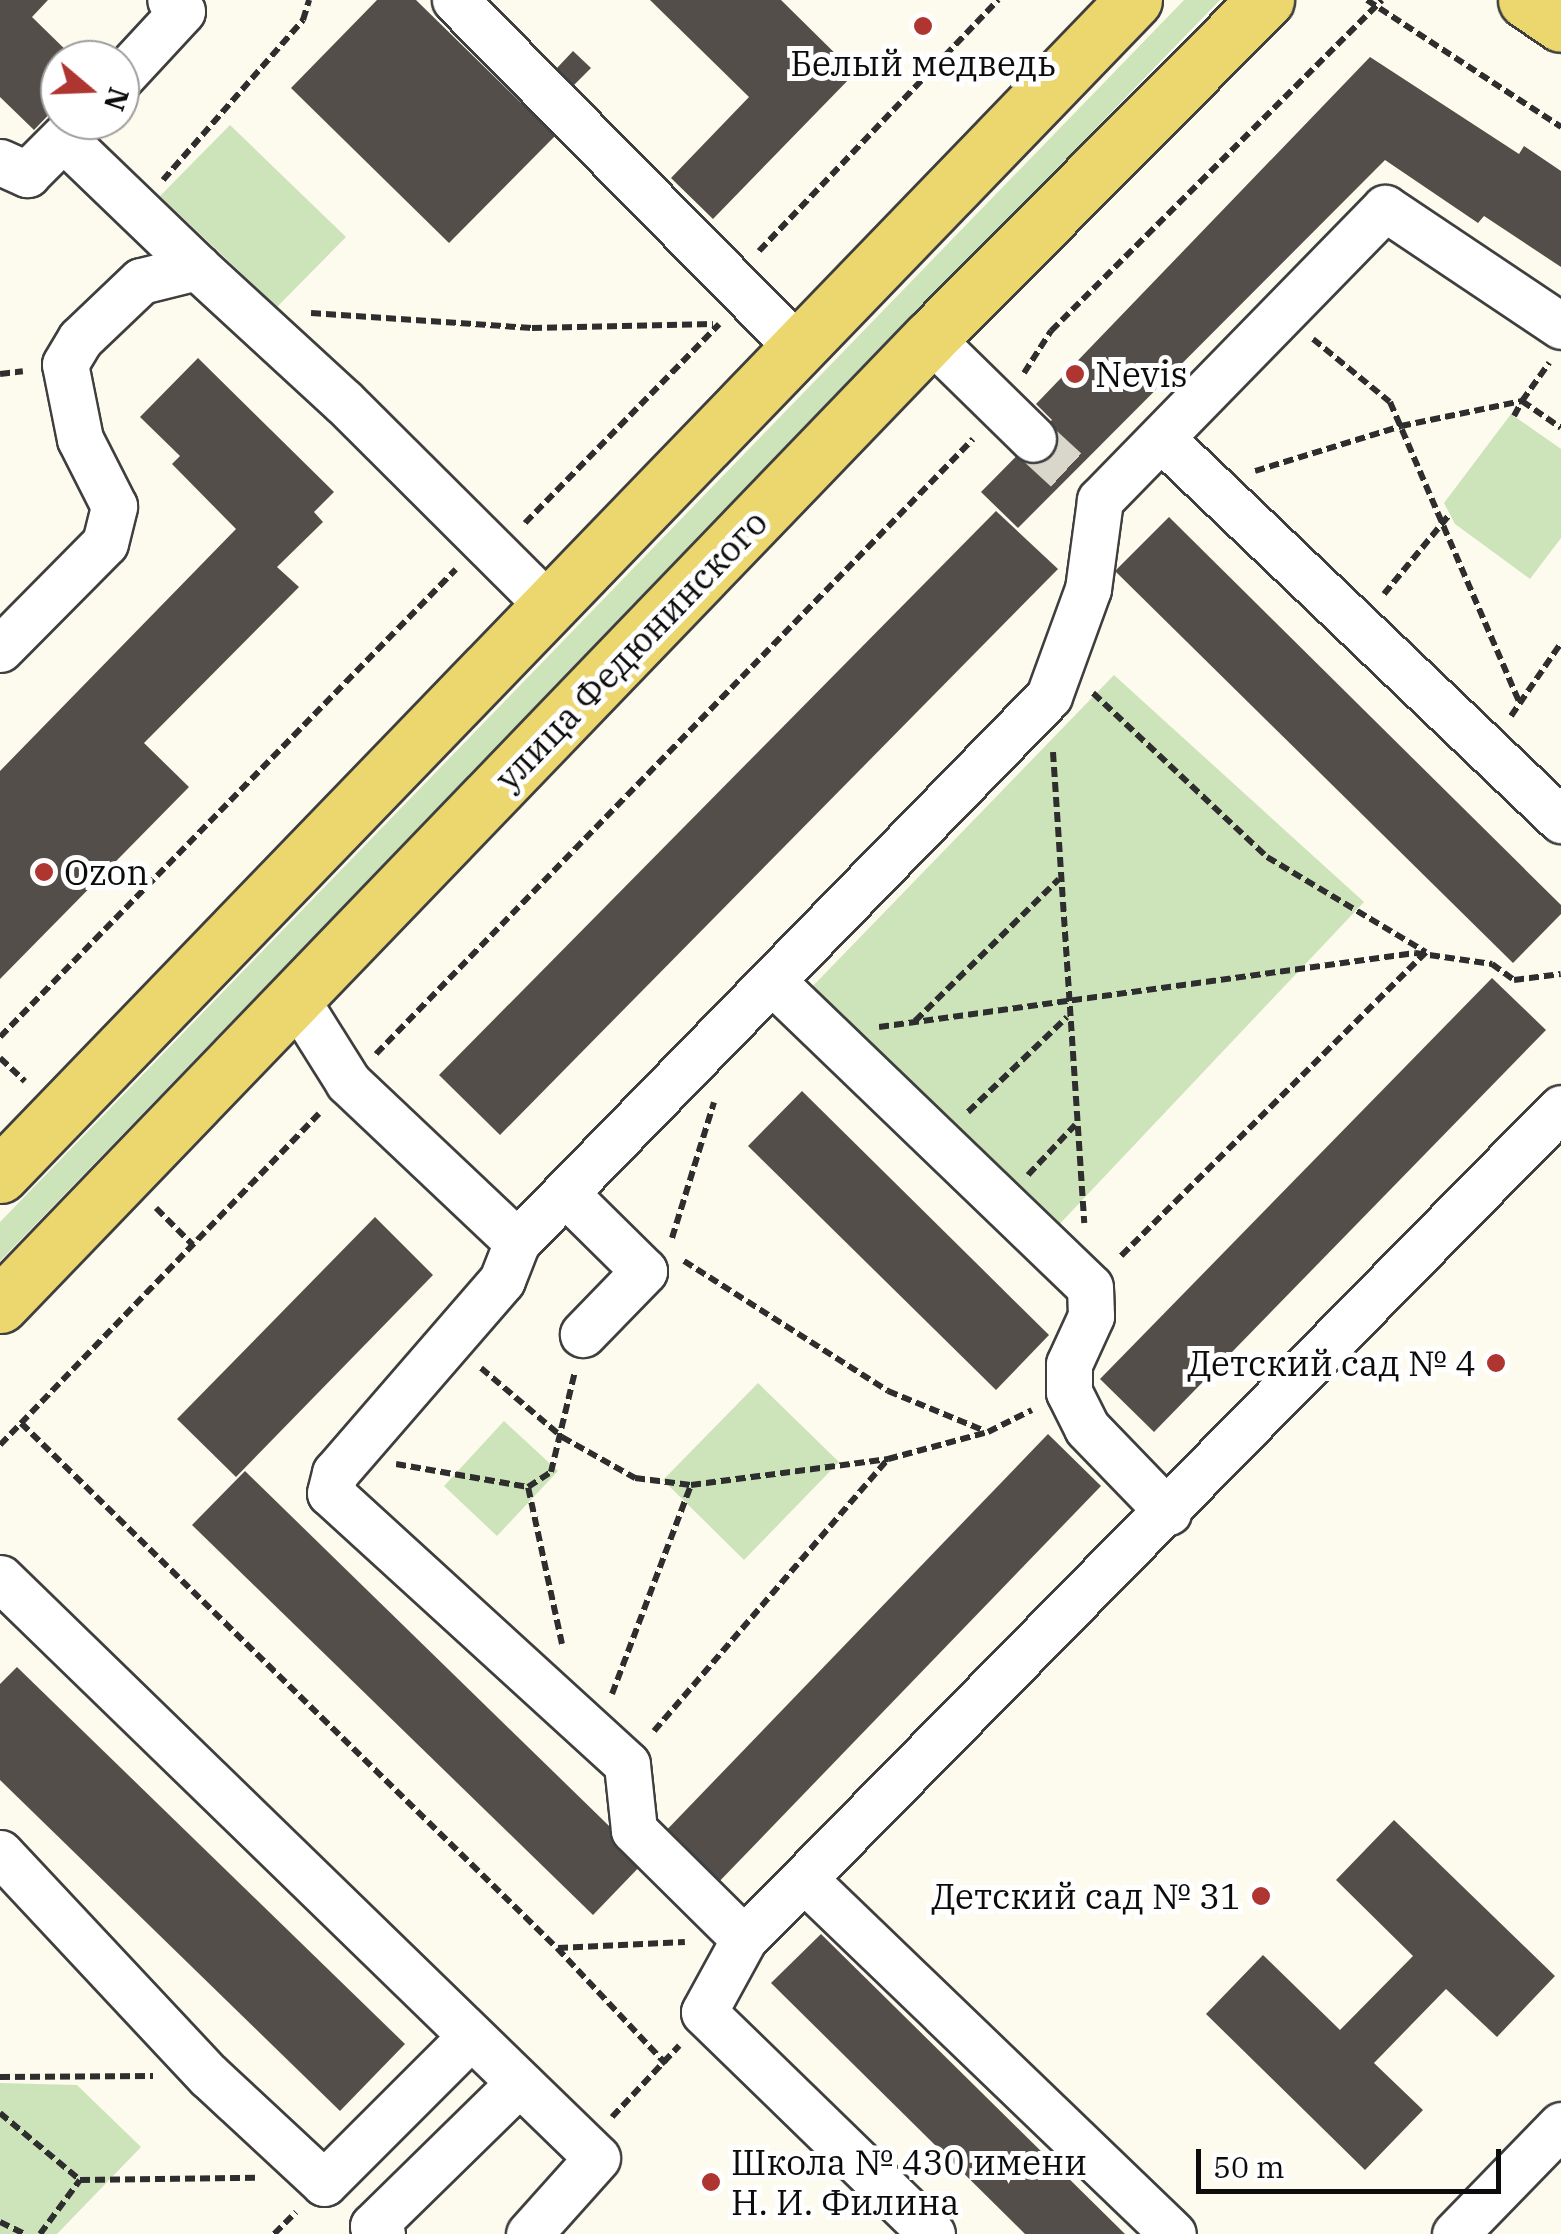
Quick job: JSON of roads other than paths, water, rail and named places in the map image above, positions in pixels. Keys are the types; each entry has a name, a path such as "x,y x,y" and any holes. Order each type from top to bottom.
{"main road":[{"path":"0,1175 1134,0"},
{"name":"улица Федюнинского","path":"0,1306 930,338 1266,0"},
{"path":"1526,0 1561,24"}],"street":[{"path":"140,56 182,11 170,0"},
{"path":"455,0 724,304 799,348"},
{"path":"0,162 28,174 63,140"},
{"path":"81,140 139,208 197,266 262,324 551,608"},
{"path":"744,1939 634,1830 600,1737 330,1493 348,1456 502,1280 517,1242 772,981 1055,680 1088,589 1086,487 1162,439 1385,208 1556,343"},
{"path":"0,649 105,543 114,506 80,439 65,364 80,339 141,280 197,266"},
{"path":"930,338 1033,439"},
{"path":"1162,439 1561,820"},
{"path":"772,981 1090,1287 1091,1316 1069,1364 1069,1392 1087,1428 1168,1512"},
{"path":"296,999 348,1082 517,1242"},
{"path":"932,2234 704,2012 744,1939 806,1881 1561,1108"},
{"path":"565,1193 644,1271 583,1334"},
{"path":"0,1578 517,2085 597,2158 530,2234"},
{"path":"0,1853 209,2076 378,2230 517,2085"},
{"path":"806,1881 1173,2234"},
{"path":"324,2182 469,2038"},
{"path":"1456,2234 1561,2125"}],"tunnel":[{"path":"1033,439 1071,474"}],"place":[{"name":"Белый медведь","path":"923,26"},
{"name":"Nevis","path":"1075,374"},
{"name":"Ozon","path":"44,872"},
{"name":"Детский сад № 4","path":"1496,1363"},
{"name":"Детский сад № 31","path":"1261,1896"},
{"name":"Школа № 430 имени Н. И. Филина","path":"711,2182"}]}
